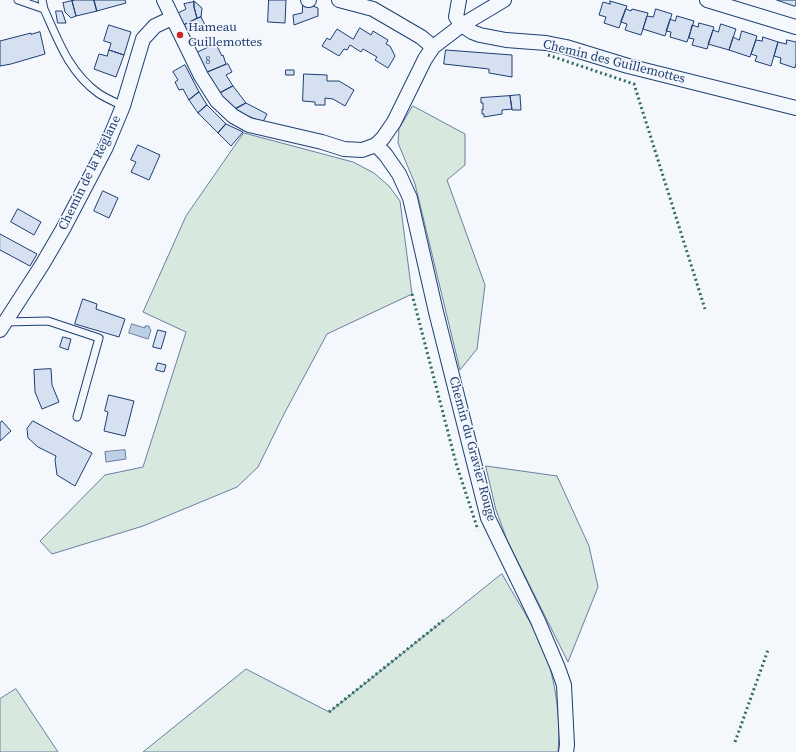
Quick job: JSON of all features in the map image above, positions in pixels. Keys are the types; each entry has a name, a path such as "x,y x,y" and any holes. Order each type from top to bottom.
{"street":[{"path":"164,0 201,76 217,101 233,116 249,125 322,142 344,149 362,150 376,145 383,138 394,122 425,59 433,47 462,25 504,0"},
{"path":"339,0 373,9 421,37 433,47"},
{"path":"459,0 456,16 462,25"},
{"path":"708,0 796,27"},
{"name":"Chemin de la Réglane","path":"3,326 63,229 106,147 123,106 143,39 155,26 172,18"},
{"name":"Chemin des Guillemottes","path":"462,25 472,32 480,35 506,40 546,43 566,47 628,66 796,108"},
{"name":"Chemin du Gravier Rouge","path":"376,145 385,154 399,174 410,198 436,312 488,518 538,621 564,685 568,745 566,752"}],"lane":[{"path":"18,0 44,9"},
{"path":"42,0 44,9 66,57 77,73 98,93 123,106"},
{"path":"3,326 48,321 99,338 77,417"}],"shaded area":[{"path":"413,106 465,134 465,165 447,180 485,285 477,349 460,370 415,184 398,143 399,129"},
{"path":"244,133 353,162 374,173 389,186 400,201 412,294 327,334 284,414 258,467 237,487 143,526 52,554 40,541 105,475 143,467 186,332 143,312 186,216"},
{"path":"486,466 557,476 589,546 598,587 568,662 507,540 496,510"},
{"path":"502,574 536,632 550,667 558,709 558,752 143,752 246,669 329,712"},
{"path":"16,689 58,752 0,752 0,699"}],"water":[{"path":"132,324 145,328 145,326 149,326 151,330 148,339 129,333"},
{"path":"125,450 126,459 106,462 105,452"}],"building":[{"path":"94,0 97,11 76,16 72,1"},
{"path":"94,0 125,0 126,3 97,11"},
{"path":"269,0 286,0 285,23 268,22"},
{"path":"777,0 796,0 796,4 795,6"},
{"path":"72,1 76,16 71,18 65,12 63,3"},
{"path":"194,1 202,8 201,17 197,18"},
{"path":"610,1 627,6 619,28 604,23 606,17 599,15 603,2 610,4"},
{"path":"194,2 197,18 184,25 178,13 186,9 184,4"},
{"path":"303,2 318,8 318,16 294,25 293,15 302,13"},
{"path":"626,9 648,13 641,35 625,30 627,24 621,22"},
{"path":"656,9 672,14 665,36 643,29 647,16 653,17"},
{"path":"56,11 62,11 66,23 58,23"},
{"path":"677,16 694,21 687,42 670,37 671,32 666,31 670,19 675,21"},
{"path":"201,17 205,25 187,32 184,25"},
{"path":"699,23 714,27 707,49 692,45 694,39 689,38 692,25 698,27"},
{"path":"721,24 736,29 729,50 708,44 713,30 718,32"},
{"path":"109,25 131,32 124,55 109,50 111,43 104,41"},
{"path":"360,28 371,35 373,31 388,40 386,44 390,46 395,56 388,68 375,60 377,57 363,49 361,52 350,45 347,50 344,49 339,56 322,46 327,38 330,40 337,29 353,39"},
{"path":"742,31 757,36 750,57 729,50 733,37 739,40"},
{"path":"40,32 45,54 0,66 0,41"},
{"path":"763,37 778,42 771,66 755,61 757,56 751,54 756,40 762,41"},
{"path":"787,40 796,42 795,68 780,63 781,58 774,56 778,42 786,44"},
{"path":"216,44 222,56 223,55 226,64 203,74 194,54"},
{"path":"109,50 124,55 116,77 94,69 99,54 107,56"},
{"path":"446,50 512,55 512,77 489,73 489,69 444,64"},
{"path":"228,64 232,72 226,75 233,86 218,94 203,74"},
{"path":"185,65 199,92 189,100 183,89 179,90 175,82 178,80 173,72"},
{"path":"286,70 294,70 294,75 286,75"},
{"path":"304,74 327,75 327,81 339,81 354,90 345,106 333,99 325,98 325,105 315,105 315,102 303,101"},
{"path":"233,86 246,103 232,111 218,94"},
{"path":"199,92 207,105 198,113 189,100"},
{"path":"520,95 521,110 512,110 510,96"},
{"path":"510,96 512,109 502,110 502,114 484,117 484,114 482,114 483,103 481,103 481,98"},
{"path":"246,103 267,114 263,122 237,112 235,109"},
{"path":"207,105 226,124 218,133 198,113"},
{"path":"226,124 243,132 231,146 218,133"},
{"path":"138,145 160,155 149,180 131,172 136,162 131,160"},
{"path":"103,191 118,198 109,218 94,211"},
{"path":"18,209 41,222 34,235 11,222"},
{"path":"0,234 37,254 30,266 0,250"},
{"path":"83,299 97,304 96,309 125,319 119,337 75,324"},
{"path":"158,330 166,332 161,349 153,347"},
{"path":"63,337 71,339 68,350 60,347"},
{"path":"158,363 166,365 164,372 156,370"},
{"path":"51,369 52,385 59,402 42,409 35,392 34,370"},
{"path":"109,395 134,401 125,436 104,431 108,412 105,411"},
{"path":"2,421 11,431 0,441 0,424"},
{"path":"33,421 92,453 75,486 57,475 55,460 56,456 38,447 28,438 27,429"}],"hedge":[{"path":"548,55 634,84 705,309"},
{"path":"412,294 456,463 478,530"},
{"path":"329,712 445,619"},
{"path":"735,742 768,650"}],"place":[{"name":"Hameau Guillemottes","path":"180,35"}]}
